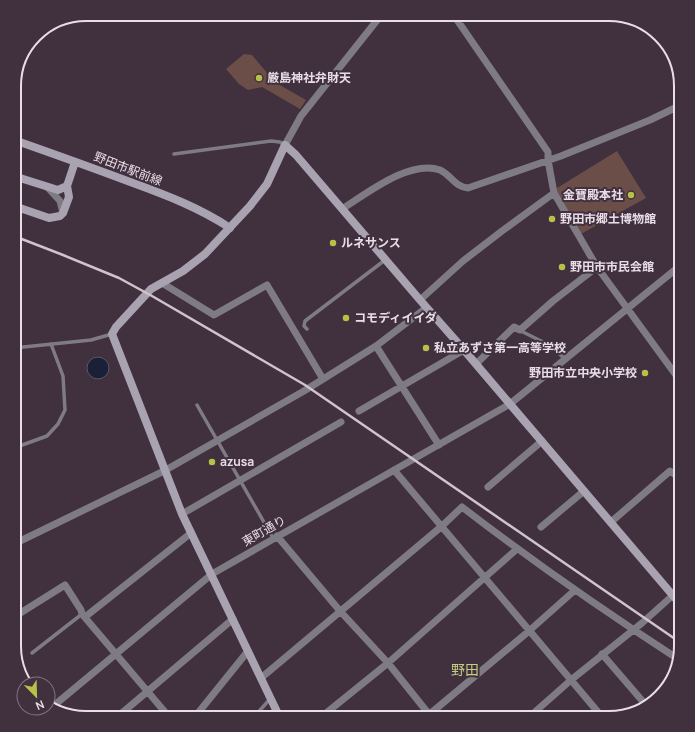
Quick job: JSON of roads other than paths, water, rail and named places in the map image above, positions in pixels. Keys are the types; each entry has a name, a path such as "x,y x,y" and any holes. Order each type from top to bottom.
{"street":[{"path":"277,711 182,514 112,334 116,327 151,289 183,271 201,258 255,202 267,184 285,145 301,116 376,21"},
{"path":"458,21 548,152 554,193 596,267 628,308 674,372"},
{"path":"342,209 395,175 429,167 441,170 456,184 468,188 561,156 650,120 674,108"},
{"name":"野田市駅前線","path":"21,143 181,202 212,217 230,228"},
{"path":"285,145 296,155 673,595 536,711"},
{"path":"21,208 49,218 60,216 63,213 69,197 67,186 75,162"},
{"path":"21,178 48,189 58,190 67,186"},
{"path":"48,189 60,201 63,213"},
{"path":"420,300 463,260 554,193"},
{"path":"476,364 514,327 520,330 553,301 596,267"},
{"name":"東町通り","path":"57,703 212,574 510,404 674,270"},
{"path":"162,283 214,315 266,285 323,379"},
{"path":"21,541 164,471 217,441 376,346 426,308"},
{"path":"376,346 438,445"},
{"path":"358,411 464,350"},
{"path":"182,514 341,422"},
{"path":"488,487 542,441"},
{"path":"394,470 597,711"},
{"path":"611,522 670,471 674,474"},
{"path":"541,527 584,491"},
{"path":"262,678 442,526 462,507 517,549 575,590 673,656"},
{"path":"84,616 191,533"},
{"path":"275,537 388,663 424,711"},
{"path":"329,711 388,663 517,549"},
{"path":"21,613 65,585 84,616 164,711"},
{"path":"435,711 575,590"},
{"path":"124,711 233,619"},
{"path":"201,709 248,651"},
{"path":"602,654 642,701"}],"lane":[{"path":"174,154 271,141 280,142 285,145"},
{"path":"306,329 304,326 305,321 385,260"},
{"path":"520,330 551,346 565,359"},
{"path":"21,347 91,340 112,334"},
{"path":"21,445 47,436 58,424 65,410 63,376 51,344"},
{"path":"197,405 240,481 275,537"},
{"path":"32,652 84,616"},
{"path":"259,711 271,698"}],"water":[{"path":"94,357 102,357 109,364 109,372 102,379 94,379 87,372 87,364"}],"railway":[{"path":"21,239 119,278 305,385 674,638"}],"place":[{"name":"厳島神社弁財天","path":"259,78"},
{"name":"金寶殿本社","path":"631,195"},
{"name":"野田市郷土博物館","path":"552,219"},
{"name":"ルネサンス","path":"333,243"},
{"name":"野田市市民会館","path":"562,267"},
{"name":"コモディイイダ","path":"346,318"},
{"name":"私立あずさ第一高等学校","path":"426,348"},
{"name":"野田市立中央小学校","path":"645,373"},
{"name":"azusa","path":"212,462"}],"district":[{"name":"野田","path":"465,670"}]}
